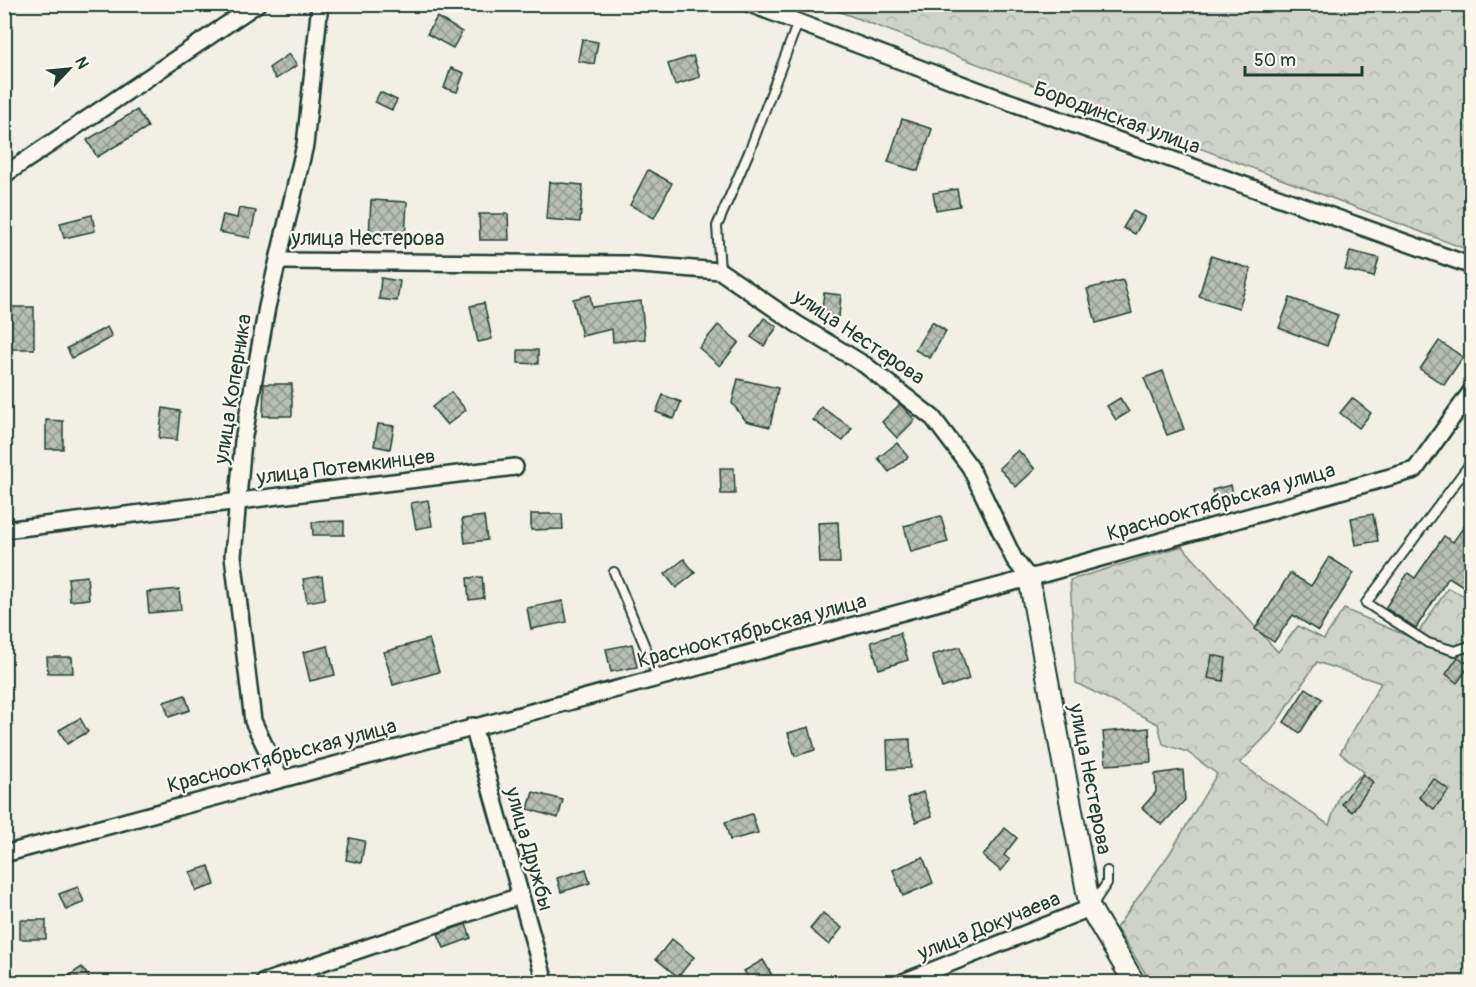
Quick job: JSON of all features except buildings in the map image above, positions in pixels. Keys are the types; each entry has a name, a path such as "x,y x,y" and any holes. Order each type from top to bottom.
{"street":[{"path":"4,175 256,4"},
{"name":"улица Коперника","path":"280,778 253,721 233,556 243,441 278,261 305,145 320,4"},
{"name":"Бородинская улица","path":"750,4 996,97 1472,266"},
{"name":"улица Нестерова","path":"278,261 628,264 720,271 797,324 865,365 933,418 970,467 1014,559 1029,578 1090,908"},
{"name":"Краснооктябрьская улица","path":"4,854 1029,578 1415,470 1472,390"},
{"name":"улица Потемкинцев","path":"4,530 515,467"},
{"name":"улица Дружбы","path":"473,726 545,982"},
{"path":"264,982 520,896"},
{"path":"1090,908 1134,982"},
{"name":"улица Докучаева","path":"903,982 918,979 1090,908"}],"lane":[{"path":"720,271 717,226 749,152 798,22"},
{"path":"1472,461 1366,603 1428,643 1455,651 1472,645"},
{"path":"614,572 658,678"},
{"path":"1090,908 1107,883 1107,871"}],"green space":[{"path":"822,5 1471,5 1471,251"},
{"path":"1182,546 1278,652 1298,626 1324,639 1344,609 1414,639 1448,588 1467,597 1471,592 1471,982 1151,982 1116,928 1170,853 1217,774 1187,752 1163,744 1158,724 1076,683 1070,580","holes":["1317,662 1381,683 1340,753 1364,772 1340,794 1329,825 1240,763 1271,731"]}]}
